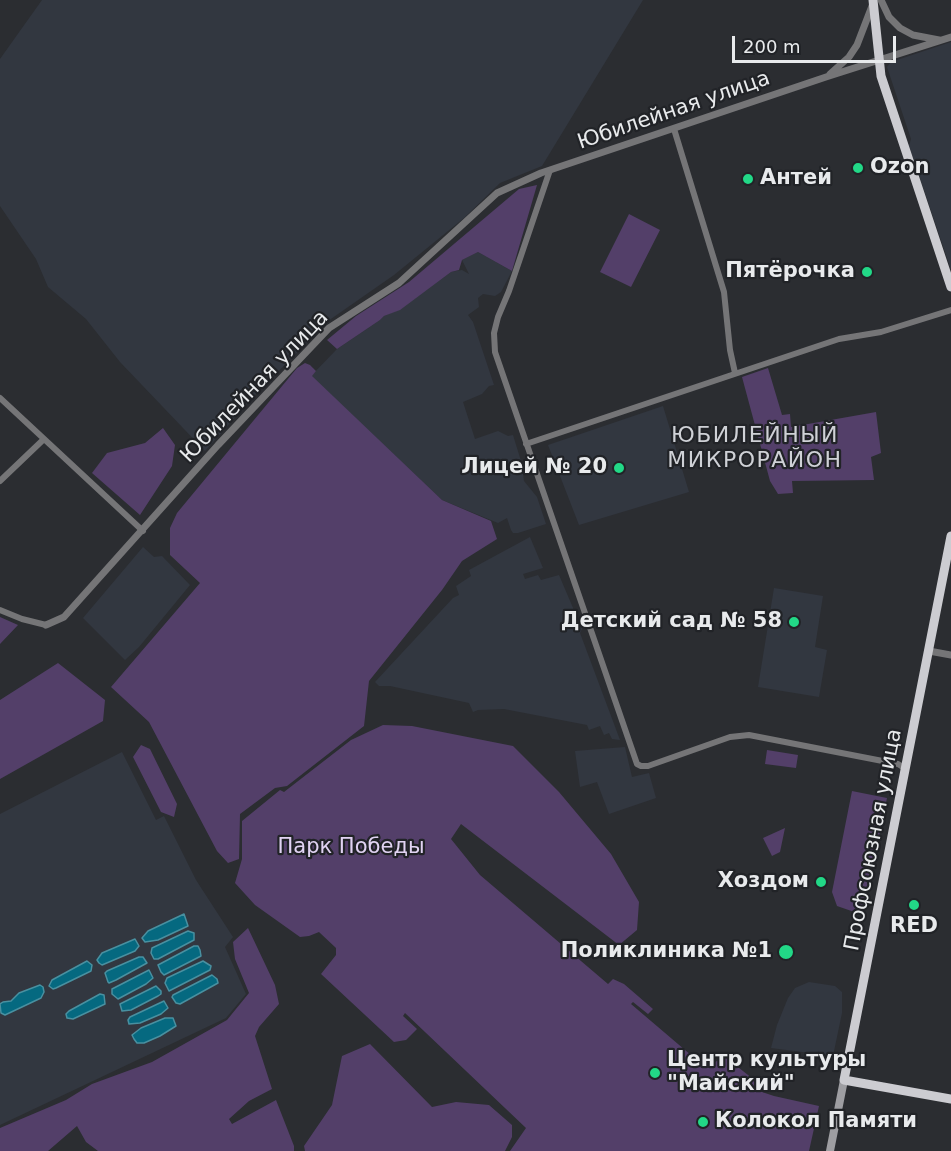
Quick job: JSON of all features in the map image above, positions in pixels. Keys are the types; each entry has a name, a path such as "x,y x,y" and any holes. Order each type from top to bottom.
{"highway":[{"path":"875,1 881,76 951,287"},
{"name":"Профсоюзная улица","path":"844,1080 951,536"},
{"path":"844,1080 951,1099"}],"main road":[{"name":"Профсоюзная улица","path":"830,1151 844,1080"}],"street":[{"path":"826,77 839,67 857,45 875,1 900,28 913,35 941,40"},
{"name":"Юбилейная улица","path":"46,625 64,617 219,445 329,328 399,283 497,193 550,170 951,37"},
{"path":"674,129 724,292 730,350 735,373"},
{"path":"550,170 498,317 494,333 495,352 637,764 648,766 730,737 749,735 897,764 907,769"},
{"path":"526,444 839,339 881,332 951,310"},
{"path":"0,398 143,531"},
{"path":"0,481 44,439"},
{"path":"0,610 46,625"},
{"path":"929,651 951,655"}],"shaded area":[{"path":"42,0 643,0 542,166 500,183 464,218 394,275 328,321 254,396 205,451 120,362 86,319 48,287 36,259 0,206 0,59"},
{"path":"951,42 951,270 909,146 911,139 887,67 891,62"},
{"path":"478,252 512,271 501,292 495,296 483,294 478,298 479,307 468,315 473,322 494,385 489,386 482,394 463,402 475,439 498,431 508,436 513,435 524,481 537,497 546,524 518,533 513,533 507,518 498,523 442,500 311,376 337,349 384,316 400,309 451,272 462,270 469,274 462,260"},
{"name":"Лицей № 20","path":"663,406 689,492 579,525 548,445"},
{"path":"530,537 543,568 523,574 525,579 538,575 541,580 559,575 582,629 580,633 620,740 612,739 609,733 604,735 600,726 589,730 587,725 504,709 473,712 469,703 390,686 379,686 375,682 453,598 459,595 456,586 471,576 469,570"},
{"path":"143,547 154,557 162,556 190,585 139,647 125,660 83,618"},
{"name":"Детский сад № 58","path":"774,588 823,596 815,647 827,650 819,697 758,687"},
{"path":"625,747 632,777 649,773 656,798 609,814 597,782 580,787 575,751"},
{"path":"122,752 156,820 164,816 196,880 233,937 225,947 246,994 226,1018 0,1125 0,814"},
{"path":"809,982 835,986 842,992 842,1013 833,1056 771,1048 788,998 795,988"}],"green space":[{"path":"537,185 512,271 478,252 462,260 459,270 451,272 400,310 384,316 337,349 327,340 356,316 409,282 519,189"},
{"path":"629,214 660,230 631,287 600,272"},
{"path":"305,363 316,371 312,376 442,500 491,521 497,539 462,561 442,590 369,681 364,726 287,786 275,788 240,814 239,859 228,863 217,851 149,722 111,687 200,583 170,555 170,528 177,513 297,368"},
{"path":"768,368 782,415 790,414 791,427 876,412 881,453 871,457 874,480 792,481 793,493 778,494 770,481 742,377"},
{"path":"163,428 175,445 172,466 140,515 92,473 107,453 145,443"},
{"path":"0,617 18,625 0,644"},
{"path":"58,663 105,700 103,721 0,779 0,700"},
{"name":"Парк Победы","path":"383,725 412,726 513,746 559,792 611,854 639,902 637,930 619,945 461,824 451,839 480,875 608,984 613,979 624,984 653,1009 648,1014 633,1002 631,1004 705,1067 725,1057 757,1082 756,1086 750,1088 819,1106 809,1151 510,1151 526,1128 405,1013 403,1016 417,1029 406,1040 394,1042 321,974 336,955 336,948 319,932 300,937 255,905 235,883 242,859 242,821 280,790 284,792 351,740"},
{"path":"141,745 150,749 177,804 174,817 161,812 133,757"},
{"path":"767,750 798,755 796,768 765,764"},
{"path":"852,791 887,798 863,915 837,906 832,892"},
{"path":"785,828 780,852 772,856 763,838"},
{"path":"248,928 275,985 279,1004 259,1027 255,1036 272,1089 249,1101 229,1119 232,1124 276,1100 294,1151 98,1151 86,1142 77,1126 48,1151 0,1151 0,1128 66,1100 92,1084 152,1062 227,1020 249,993 235,959 233,942"},
{"path":"370,1044 432,1107 456,1102 489,1105 512,1125 512,1137 505,1151 305,1151 304,1146 332,1105 342,1056"}],"water":[{"path":"184,914 188,926 158,940 145,942 142,938 148,931"},
{"path":"188,931 194,933 194,940 154,959 151,953 152,948"},
{"path":"135,939 139,946 135,951 102,965 97,960 102,953"},
{"path":"198,946 201,956 164,975 161,972 158,965"},
{"path":"143,957 147,963 108,982 105,973 107,971"},
{"path":"87,961 92,965 91,971 56,988 49,986 52,980"},
{"path":"203,961 211,966 210,970 169,991 165,983 167,978"},
{"path":"149,970 153,978 146,984 118,999 112,994 112,989"},
{"path":"212,975 218,983 180,1004 176,1003 172,997 173,995"},
{"path":"40,985 44,992 41,998 5,1015 1,1013 0,1004 11,1001 19,993"},
{"path":"156,986 161,994 131,1010 122,1011 120,1004"},
{"path":"100,994 104,995 105,1004 73,1019 67,1018 66,1014 69,1011"},
{"path":"164,1001 168,1008 161,1014 140,1023 129,1024 130,1017"},
{"path":"165,1018 173,1018 176,1026 144,1043 137,1043 132,1035 141,1028"}],"place":[{"name":"Ozon","path":"858,168"},
{"name":"Антей","path":"748,179"},
{"name":"Пятёрочка","path":"867,272"},
{"name":"Лицей № 20","path":"619,468"},
{"name":"Детский сад № 58","path":"794,622"},
{"name":"Хоздом","path":"821,882"},
{"name":"RED","path":"914,905"},
{"name":"Поликлиника №1","path":"786,952"},
{"name":"Центр культуры \"Майский\"","path":"655,1073"},
{"name":"Колокол Памяти","path":"703,1122"}],"district":[{"name":"ЮБИЛЕЙНЫЙ МИКРОРАЙОН","path":"755,449"}]}
